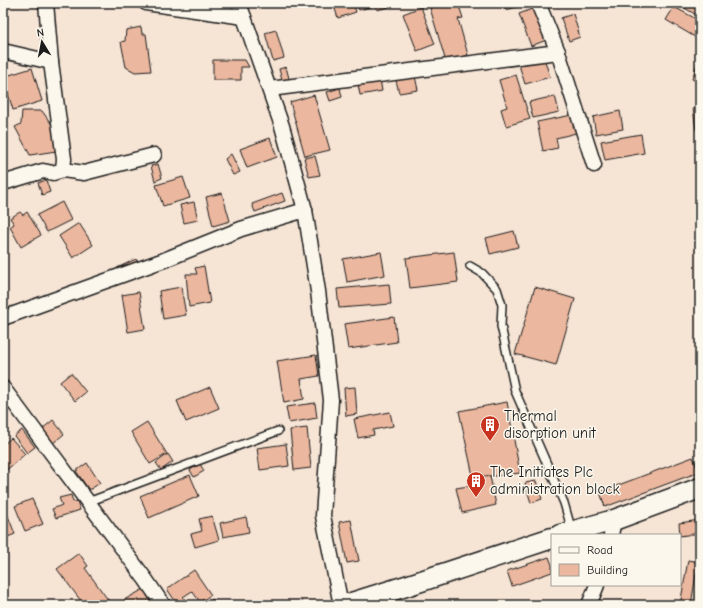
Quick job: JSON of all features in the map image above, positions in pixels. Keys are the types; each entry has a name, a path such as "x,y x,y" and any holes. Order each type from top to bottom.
{"street":[{"path":"46,3 51,62 64,159 63,170"},
{"path":"146,3 244,17"},
{"path":"239,3 282,126 305,210 318,290 331,400 323,516 341,605"},
{"path":"538,3 558,52 594,165"},
{"path":"3,51 51,62"},
{"path":"270,89 558,52"},
{"path":"3,183 43,171 53,173 63,170 84,173 154,155"},
{"path":"3,318 157,263 241,229 305,210"},
{"path":"3,388 163,605"},
{"path":"566,533 612,527 700,488"},
{"path":"345,605 551,538"},
{"path":"589,605 597,586"}],"lane":[{"path":"470,266 482,273 497,289 502,305 501,326 515,391 564,503 566,533"},
{"path":"88,502 278,430"}],"building":[{"path":"333,3 353,3 356,12 338,18"},
{"path":"356,3 372,3 373,6 359,10"},
{"path":"374,3 387,3 389,7 377,10"},
{"path":"446,3 458,3 463,18 458,19 468,55 446,62 430,8"},
{"path":"504,3 531,3 506,10"},
{"path":"676,3 700,3 700,17"},
{"path":"421,7 435,44 417,51 403,14"},
{"path":"537,7 549,39 531,46 519,14"},
{"path":"674,7 700,21 700,40 666,20"},
{"path":"573,14 580,37 569,41 561,18"},
{"path":"3,18 6,18 5,35 3,35"},
{"path":"141,27 142,34 146,34 151,71 135,72 126,67 121,42 125,41 126,30"},
{"path":"276,30 284,58 273,61 265,33"},
{"path":"544,58 550,77 525,84 519,65"},
{"path":"213,60 245,60 249,67 241,67 241,80 213,80"},
{"path":"698,61 700,62 699,82 692,79"},
{"path":"286,67 290,82 283,84 279,69"},
{"path":"32,68 42,101 13,110 3,77"},
{"path":"516,75 530,119 506,126 501,109 507,107 499,80"},
{"path":"415,76 418,90 399,93 396,80"},
{"path":"380,79 382,91 360,95 358,84"},
{"path":"340,88 342,97 330,101 327,92"},
{"path":"314,95 330,150 305,156 290,102"},
{"path":"555,96 559,112 533,118 529,102"},
{"path":"693,108 700,110 700,131 696,130"},
{"path":"22,111 42,111 53,126 56,151 30,155 15,127 21,124"},
{"path":"620,111 623,129 596,134 593,117"},
{"path":"572,115 576,133 556,138 558,148 543,151 537,122"},
{"path":"641,134 644,153 605,160 601,141"},
{"path":"270,138 277,157 247,168 240,149"},
{"path":"231,154 240,172 233,175 225,159"},
{"path":"315,156 320,175 309,177 304,158"},
{"path":"158,164 162,178 155,181 151,166"},
{"path":"183,177 190,198 163,206 156,185"},
{"path":"46,180 50,192 42,195 38,183"},
{"path":"222,193 230,221 213,226 206,197"},
{"path":"282,193 285,201 255,212 252,204"},
{"path":"62,202 71,220 47,232 37,215"},
{"path":"194,202 198,220 184,223 180,205"},
{"path":"20,212 23,215 27,212 41,235 21,247 10,227 14,224 10,218"},
{"path":"79,223 93,245 73,258 59,236"},
{"path":"514,231 518,247 490,254 486,238"},
{"path":"381,252 385,275 347,282 343,259"},
{"path":"454,252 458,282 410,288 406,258"},
{"path":"136,259 139,265 119,274 117,268"},
{"path":"204,266 210,303 189,307 186,274 197,274 195,268"},
{"path":"389,284 391,304 339,308 337,289"},
{"path":"181,287 186,315 163,319 159,291"},
{"path":"535,287 575,299 556,365 515,354"},
{"path":"139,292 145,329 128,332 122,295"},
{"path":"394,317 397,342 348,349 344,324"},
{"path":"316,355 319,376 301,379 304,399 284,403 277,361"},
{"path":"71,373 86,392 75,401 60,382"},
{"path":"210,387 219,408 186,422 177,401"},
{"path":"355,387 357,414 346,416 344,388"},
{"name":"Thermal disorption unit","path":"507,402 520,473 496,476 473,476 459,411"},
{"path":"315,403 317,418 289,423 286,407"},
{"path":"390,412 393,426 373,430 374,435 358,438 354,419"},
{"path":"53,420 64,434 52,444 41,430"},
{"path":"147,422 167,454 150,464 131,432"},
{"path":"307,428 311,468 294,470 290,430"},
{"path":"22,430 35,447 27,453 14,436"},
{"path":"11,438 25,454 3,473 3,445"},
{"path":"286,444 289,466 260,470 257,448"},
{"path":"168,454 173,462 161,470 156,463"},
{"path":"693,457 699,472 605,507 600,492"},
{"path":"87,463 100,483 89,490 76,471"},
{"path":"200,464 204,471 194,477 190,470"},
{"path":"190,475 199,496 149,518 140,496"},
{"name":"The Initiates Plc administration block","path":"490,476 496,505 462,513 456,488 475,485 474,479"},
{"path":"536,481 542,499 531,503 525,483"},
{"path":"71,495 73,502 77,501 80,510 56,518 52,509 62,505 59,498"},
{"path":"32,499 43,524 25,531 15,506"},
{"path":"6,511 15,534 3,539 3,512"},
{"path":"212,516 219,540 195,547 191,534 202,531 199,519"},
{"path":"246,517 249,532 223,537 220,523"},
{"path":"351,520 359,561 347,563 339,522"},
{"path":"700,520 700,533 681,536 679,523"},
{"path":"79,553 88,566 85,568 111,604 84,605 57,569"},
{"path":"549,557 551,562 551,572 512,586 507,571"},
{"path":"688,560 698,562 691,605 680,605"},
{"path":"194,570 211,595 200,602 192,591 183,597 188,604 178,605 167,589"},
{"path":"144,589 152,605 127,605 124,600"},
{"path":"213,599 216,605 201,605"}],"place":[{"name":"Thermal disorption unit","path":"490,442"},
{"name":"The Initiates Plc administration block","path":"476,498"}]}
